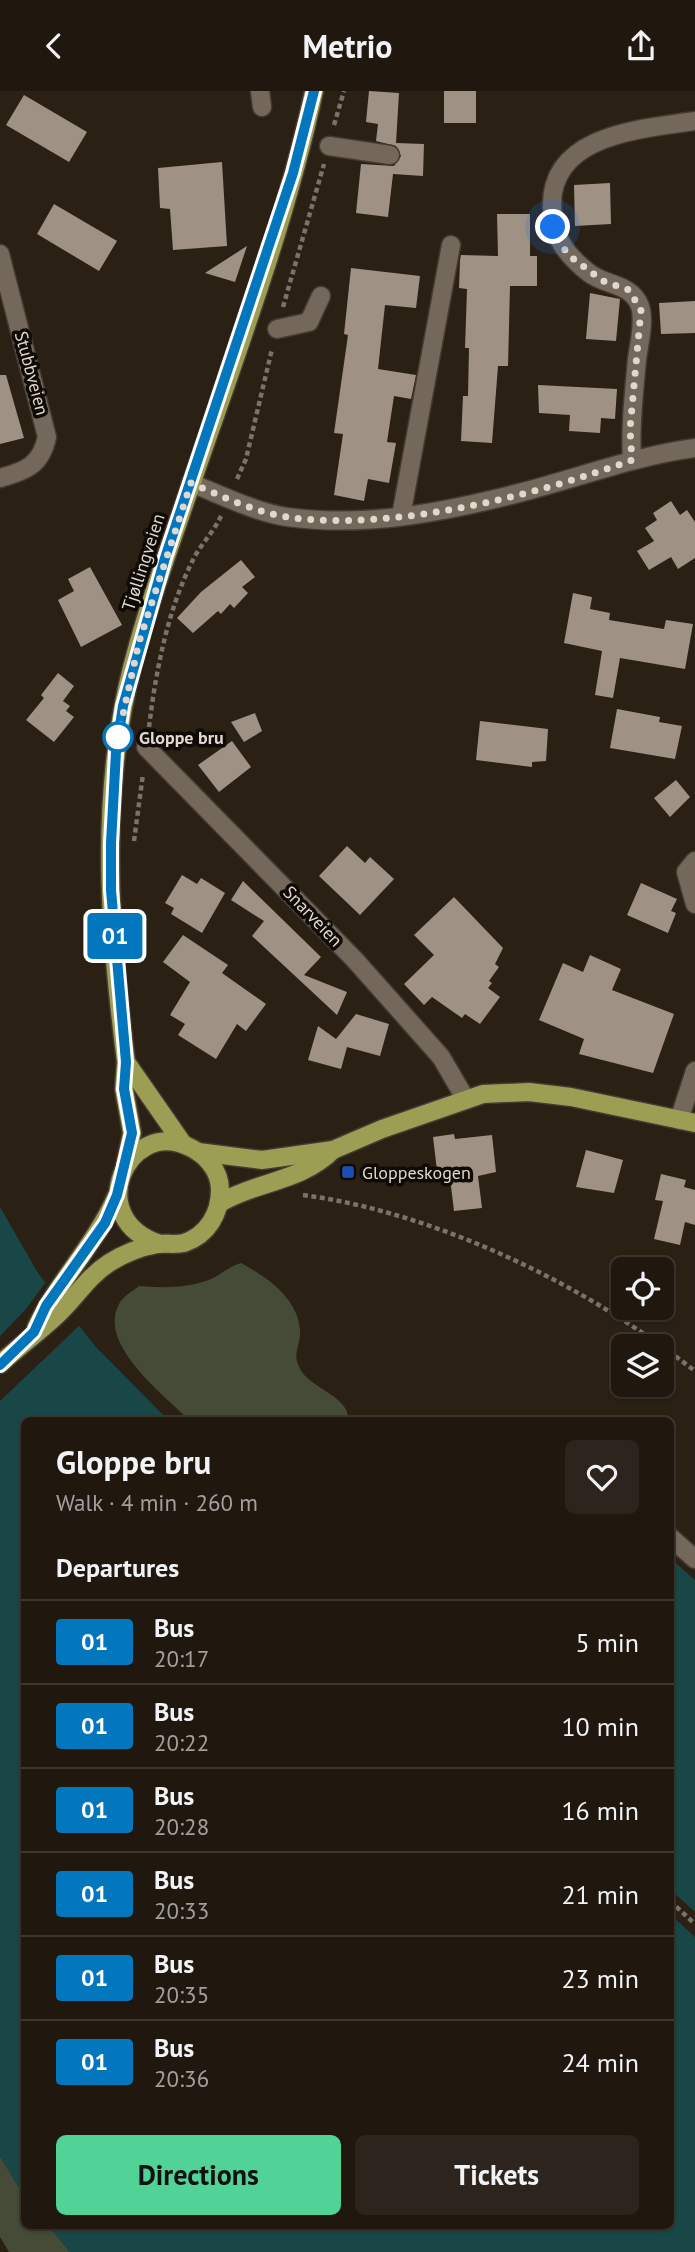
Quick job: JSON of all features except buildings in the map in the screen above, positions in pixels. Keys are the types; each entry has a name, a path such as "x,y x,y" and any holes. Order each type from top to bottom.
{"main road":[{"name":"Tjøllingveien","path":"125,1166 132,1133 124,1089 126,1062 111,890 111,802 123,706 139,642 293,173 314,91"},
{"name":"Tjøllingveien","path":"126,1062 191,1148"},
{"path":"34,1332 46,1306 90,1246 117,1195 125,1166 135,1155 154,1144 262,1160 333,1150 465,1098 483,1094 529,1092 571,1097 687,1121"},
{"path":"0,1364 34,1332 57,1316 81,1286 109,1263 133,1251 160,1244 184,1243 210,1225 220,1203 220,1184 214,1170 191,1148"},
{"path":"220,1203 239,1191 285,1179 307,1170 333,1150"},
{"path":"117,1195 125,1221 138,1234 160,1244"}],"street":[{"path":"632,460 630,429 641,310 629,290 590,274 559,243 553,227 553,186 561,169 592,144 613,135 695,121"},
{"path":"329,146 390,155"},
{"path":"401,516 451,245"},
{"name":"Stubbveien","path":"0,254 47,437 44,451 37,463 21,472 0,478"},
{"path":"277,329 309,322 321,296"},
{"path":"191,483 285,517 357,520 401,516 519,493 632,460 695,448"},
{"name":"Snarveien","path":"146,747 355,960 441,1057 465,1098"},
{"path":"695,861 685,872 695,904"},
{"path":"687,1121 695,1070"},
{"path":"674,1541 695,1559"}],"path":[{"path":"134,854 146,747 168,627 195,556 214,532 246,460 277,329 344,91"},
{"path":"305,1195 373,1210 478,1245 589,1299 643,1334"},
{"path":"674,1356 695,1371"},
{"path":"674,1905 695,1924"}],"green space":[{"path":"241,1263 271,1282 287,1298 298,1319 300,1336 296,1355 302,1372 338,1400 344,1406 348,1417 186,1417 137,1368 117,1336 115,1320 123,1299 139,1286 172,1287 198,1283"},
{"path":"0,2156 21,2191 21,2229 51,2229 70,2252 9,2252 0,2237"}],"water":[{"path":"0,1207 38,1273 95,1346 165,1417 21,1417 21,2191 0,2156"},
{"path":"674,1562 695,1580 695,2252 70,2252 51,2229 674,2229"}],"pier":[{"path":"48,1279 82,1323 0,1401 0,1336 26,1309"},
{"path":"674,1893 695,1912 695,1937 674,1918"}],"bus line":[{"name":"01","path":"0,1365 34,1332 46,1306 105,1223 125,1166 132,1133 124,1089 126,1062 111,890 111,802 123,706 165,558 293,173 314,91"}],"place":[{"name":"Gloppe bru","path":"118,737"},
{"name":"Gloppeskogen","path":"348,1172"}],"route":[{"path":"118,737 139,642 191,483 285,517 357,520 420,515 519,493 632,460 630,429 641,310 629,290 590,274 571,257 559,243 553,227"}]}
